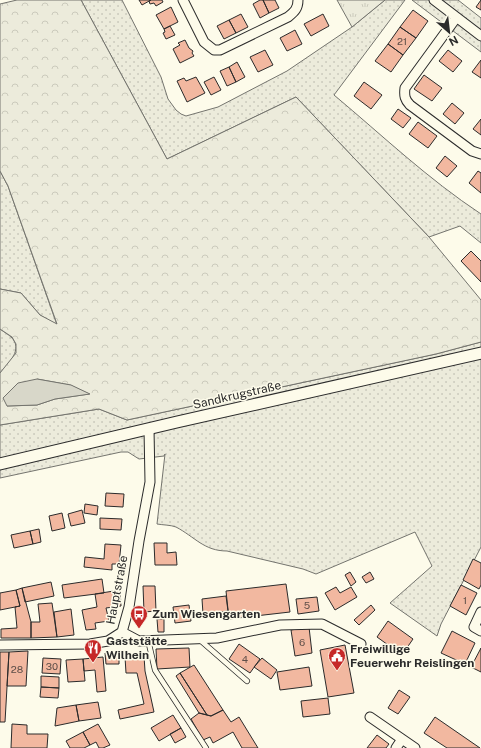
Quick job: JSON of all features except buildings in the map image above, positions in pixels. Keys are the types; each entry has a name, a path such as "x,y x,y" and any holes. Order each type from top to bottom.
{"street":[{"path":"183,0 204,42 214,50 220,50 288,17 295,11 298,5 298,0"},
{"path":"434,0 481,36"},
{"path":"456,18 405,88 404,94 406,101 410,105 472,151 481,154"},
{"name":"Sandkrugstraße","path":"0,464 481,353"},
{"name":"Hauptstraße","path":"0,645 90,644 108,641 122,632 129,607 139,540 150,482 149,429"},
{"path":"477,629 481,612"},
{"path":"122,632 139,641 199,639 217,638 280,625 322,624 361,644"},
{"path":"370,717 415,748"},
{"path":"396,748 402,739"}],"lane":[{"path":"199,639 247,681"},
{"path":"148,640 155,670 206,748"}],"green space":[{"path":"17,0 81,0 167,159 296,97 429,237 481,300 481,342 436,354 127,420 99,409 0,425 0,373 16,353 16,344 12,337 0,329 0,289 21,293 40,315 57,324 8,186 0,171 0,4","holes":["37,379 70,385 89,394 55,399 37,405 7,406"]},
{"path":"81,0 122,0 161,77 168,99 176,110 186,116 218,107 287,71 352,27 385,0 405,0 334,95 424,172 461,201 481,214 481,243 460,226 429,237 296,97 167,159"},
{"path":"337,0 385,0 352,27"},
{"path":"412,0 458,0 481,18 481,52"},
{"path":"0,171 8,186 57,325 40,315 21,293 0,289"},
{"path":"0,329 11,337 16,346 13,356 0,373"},
{"path":"481,342 481,547 441,624 437,636 390,603 432,566 415,532 316,574 303,569 227,551 212,549 176,527 157,524 165,454 164,456 139,459 128,452 121,452 0,478 0,425 99,409 127,420 436,354"}],"shaded area":[{"path":"37,379 71,385 90,394 55,399 37,405 7,406 3,398 18,383"}],"place":[{"name":"Zum Wiesengarten","path":"139,629"},
{"name":"Gaststätte Wilhein","path":"93,663"},
{"name":"Freiwillige Feuerwehr Reislingen","path":"337,671"}]}
